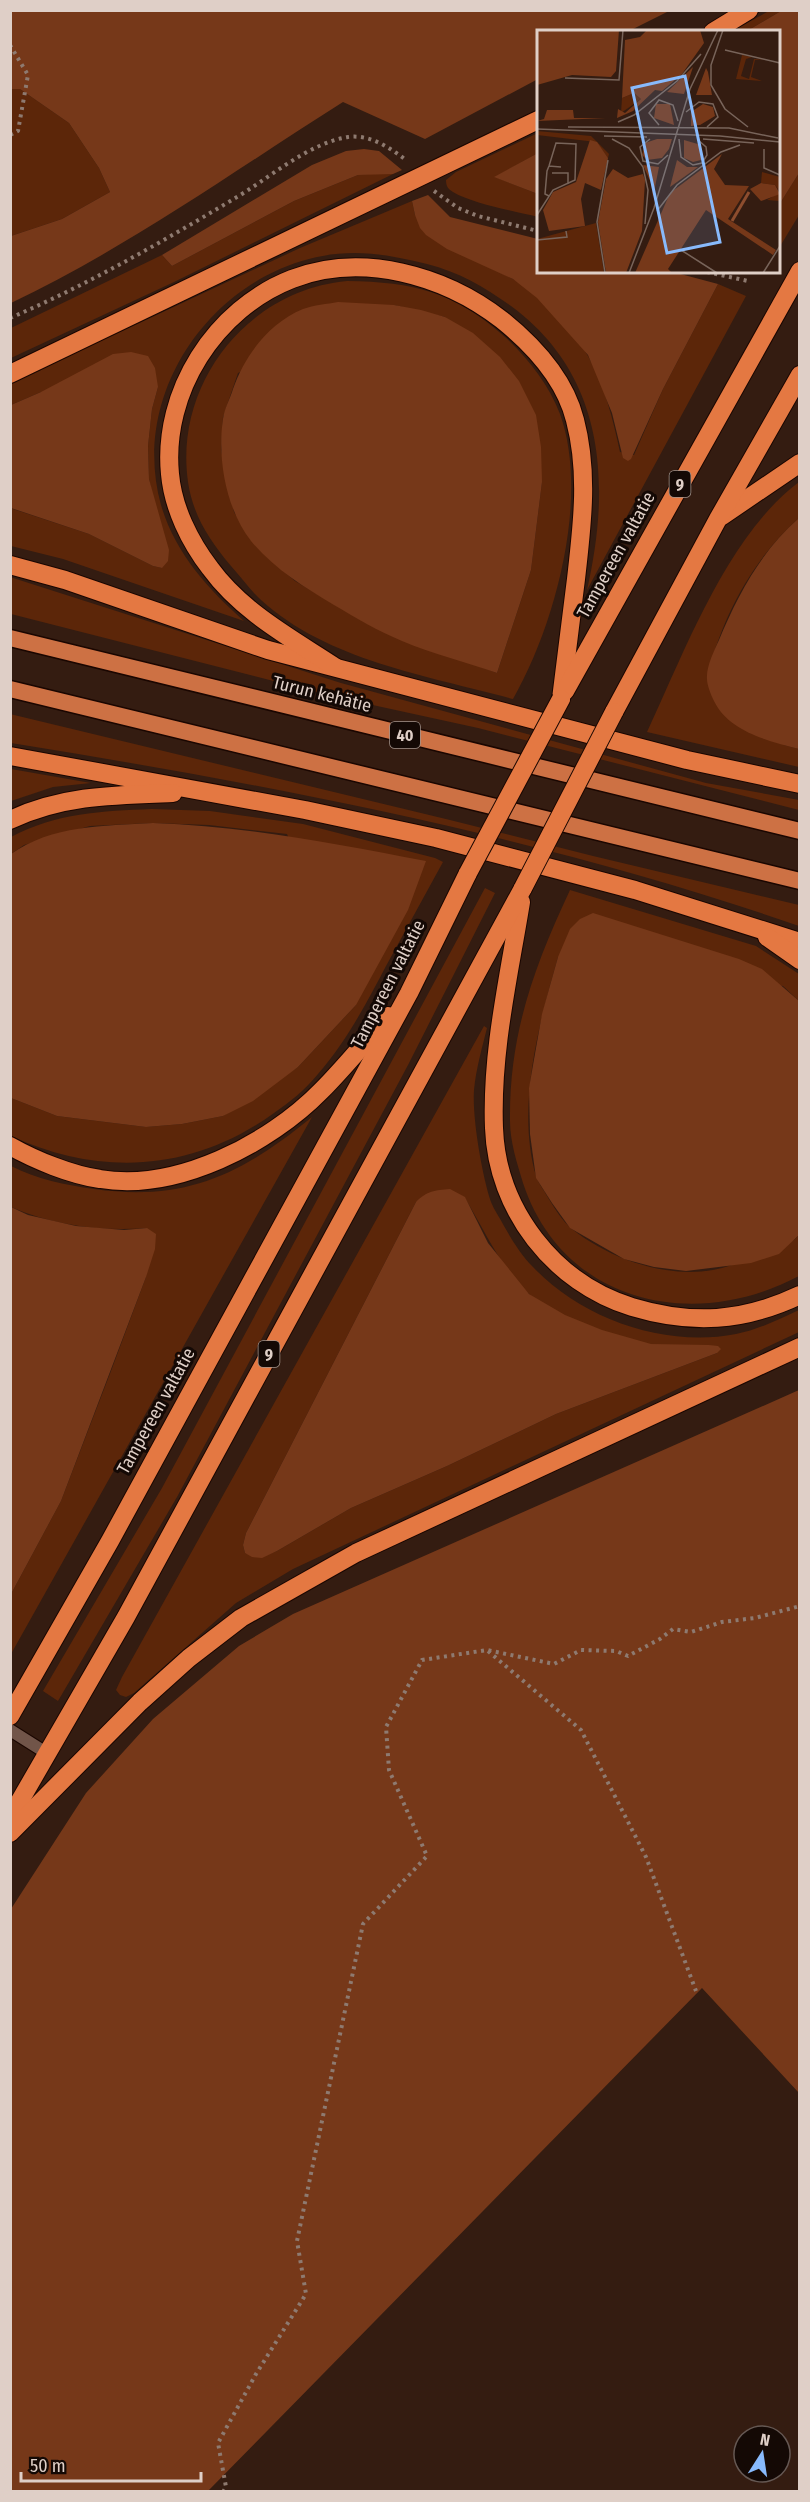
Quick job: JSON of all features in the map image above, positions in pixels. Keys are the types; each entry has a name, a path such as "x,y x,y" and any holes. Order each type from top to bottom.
{"highway":[{"path":"715,30 749,10"},
{"path":"10,374 537,120"},
{"path":"335,667 249,609 210,569 186,529 177,505 170,477 170,438 175,409 192,370 213,338 240,309 254,298 292,279 334,270 378,268 435,282 488,309 544,360 575,418 581,452 584,504 561,699"},
{"name":"Tampereen valtatie","path":"10,1716 116,1530 409,993 468,873 561,699 800,271"},
{"name":"9","path":"10,1818 126,1617 523,888 718,519 800,375"},
{"path":"718,519 800,462"},
{"path":"10,565 65,580 268,650 474,706 687,760 800,784"},
{"name":"Turun kehätie","path":"10,638 800,831"},
{"path":"10,689 800,881"},
{"path":"10,756 205,791 436,838 635,891 800,942"},
{"path":"10,820 42,807 81,798 205,791"},
{"path":"523,888 499,1038 495,1072 494,1129 497,1155 508,1191 527,1230 551,1259 574,1279 609,1299 646,1311 709,1320 752,1312 800,1295"},
{"path":"753,928 800,960"},
{"path":"10,1146 37,1161 99,1179 144,1180 191,1170 240,1150 288,1119 320,1092 409,993"},
{"path":"10,1833 140,1702 189,1658 241,1618 356,1552 800,1347"}],"lane":[{"path":"10,1730 48,1754"}],"path":[{"path":"10,45 28,75 18,131 10,135"},
{"path":"10,318 114,268 235,199 320,145 350,137 373,141 390,148 407,161"},
{"path":"432,189 458,208 478,216 537,231"},
{"path":"712,273 748,281"},
{"path":"223,2492 226,2487 218,2443 256,2374 306,2294 297,2241 363,1924 427,1856 390,1770 386,1727 422,1660 487,1650 554,1664 581,1650 616,1651 628,1656 660,1639 673,1629 691,1632 722,1622 755,1618 800,1606"},
{"path":"487,1650 581,1730 646,1857 696,1991"}],"shaded area":[{"path":"11,10 669,10 631,30 537,30 537,80 425,139 343,102 180,208 96,258 11,303 11,236 62,219 110,192 99,168 69,123 20,89 11,89"},
{"path":"769,11 781,11 749,30 735,30"},
{"path":"781,11 799,11 799,173 780,203 780,30 749,30"},
{"path":"11,89 20,89 69,123 99,168 110,192 62,219 11,236"},
{"path":"537,133 537,154 495,177 537,194 537,217 494,207 453,192 446,184 446,180 456,172"},
{"path":"364,149 379,151 402,170 393,174 358,175 294,201 172,266 162,255 312,165 346,151"},
{"path":"537,154 537,194 494,177"},
{"path":"799,173 799,215 780,246 780,203"},
{"path":"393,174 174,282 11,358 11,328 162,255 172,266 294,201 358,175"},
{"path":"428,195 450,217 537,239 537,273 677,273 718,284 663,389 631,459 628,461 623,458 612,413 588,355 537,298 513,279 447,249 426,235 420,228 412,201"},
{"path":"412,201 415,215 482,264 508,276 531,292 574,336 588,356 604,391 620,452 634,455 663,389 718,284 746,296 587,590 595,550 599,511 599,472 594,434 583,399 566,365 543,334 511,306 481,286 439,267 397,257 368,254 339,254 309,259 272,273 238,294 209,320 185,352 167,387 157,425 154,465 161,505 175,539 194,569 244,621 63,559 11,546 10,508 89,534 153,566 162,568 156,511 149,479 148,446 152,409 158,387 41,392 11,405 11,383 300,248"},
{"path":"347,281 371,282 413,287 451,300 469,309 514,345 537,372 555,403 568,447 571,483 564,560 542,635 513,699 381,664 317,638 288,621 257,596 216,547 198,517 188,482 187,445 193,410 206,377 225,348 249,322 278,302 311,288","holes":["394,305 445,317 542,482 531,570 497,673 366,623 295,581 250,539 234,512 221,450 223,417 238,373"]},
{"path":"338,302 394,305 445,317 473,333 500,357 519,381 536,415 541,447 542,482 531,570 497,673 402,641 367,624 323,598 269,560 251,541 235,514 225,483 221,434 225,412 238,376 251,352 279,323 303,309"},
{"path":"131,352 148,356 155,368 158,387 152,409 148,446 149,479 169,550 168,561 162,568 153,566 89,534 11,508 11,405 113,354"},
{"path":"799,482 799,518 767,552 741,591 720,635 707,679 784,745 799,749 799,767 647,732 693,632 729,563 750,532 773,505"},
{"path":"799,518 799,749 751,734 729,720 714,701 707,679 713,654 726,623 752,574 774,544"},
{"path":"10,577 341,683 706,783 799,800 799,810 478,728 336,697 11,614"},
{"path":"10,714 799,905 799,926 703,894 606,866 409,817 210,777 11,743"},
{"path":"11,769 91,783 53,787 11,801"},
{"path":"152,809 210,811 303,824 443,862 347,1036 313,1080 280,1109 243,1133 211,1147 179,1157 146,1162 112,1162 78,1158 11,1136 11,1098 57,1116 146,1127 182,1124 223,1116 298,1067 356,1005 287,834 209,825 153,823 90,826 24,845 11,854 11,837 45,823 97,812"},
{"path":"153,823 256,832 426,861 408,910 356,1005 298,1067 253,1101 223,1116 182,1124 146,1127 57,1116 11,1098 11,854 27,844 61,832 97,826"},
{"path":"485,888 495,893 408,1065 177,1497 58,1701 43,1691 162,1488"},
{"path":"570,890 756,946 799,974 799,1001 783,986 558,957 537,1038 529,1094 530,1150 540,1184 558,1214 572,1229 605,1250 623,1258 663,1270 703,1271 740,1262 794,1240 799,1235 799,1276 759,1293 717,1302 676,1303 637,1296 600,1280 568,1256 542,1224 523,1183 514,1152 510,1129 511,1089 519,1030 526,1002 545,946"},
{"path":"593,913 739,959 762,969 799,1001 799,1235 779,1254 751,1263 686,1271 654,1267 624,1259 570,1228 536,1178 530,1134 529,1088 542,1014 558,957 570,929 580,919"},
{"path":"484,1026 487,1028 476,1074 474,1101 478,1146 488,1191 494,1208 517,1247 553,1285 600,1315 653,1333 681,1337 736,1334 768,1324 799,1310 799,1332 293,1569 236,1603 134,1693 126,1697 120,1695 116,1690","holes":["465,1198 509,1271 528,1293 552,1310 585,1325 635,1341 664,1345 709,1345 717,1353 556,1414 447,1466 351,1508 277,1551 262,1557 245,1553 243,1545 246,1533 416,1202"]},
{"path":"312,1117 11,1654 11,1594 61,1501 146,1277 147,1228 112,1229 78,1226 60,1223 11,1207 11,1166 51,1181 94,1189 127,1192 185,1187 237,1168 286,1137"},
{"path":"450,1189 465,1197 488,1243 529,1294 565,1315 602,1330 651,1344 709,1345 718,1346 721,1349 717,1353 556,1414 447,1466 351,1508 277,1551 262,1558 252,1557 245,1553 243,1545 246,1533 416,1202 431,1192"},
{"path":"11,1207 28,1215 76,1226 124,1230 147,1228 156,1234 155,1249 146,1277 61,1501 11,1594"},
{"path":"799,1390 799,2093 702,1988 208,2491 11,2491 11,1909 86,1793 153,1719 239,1646 293,1614"}]}
